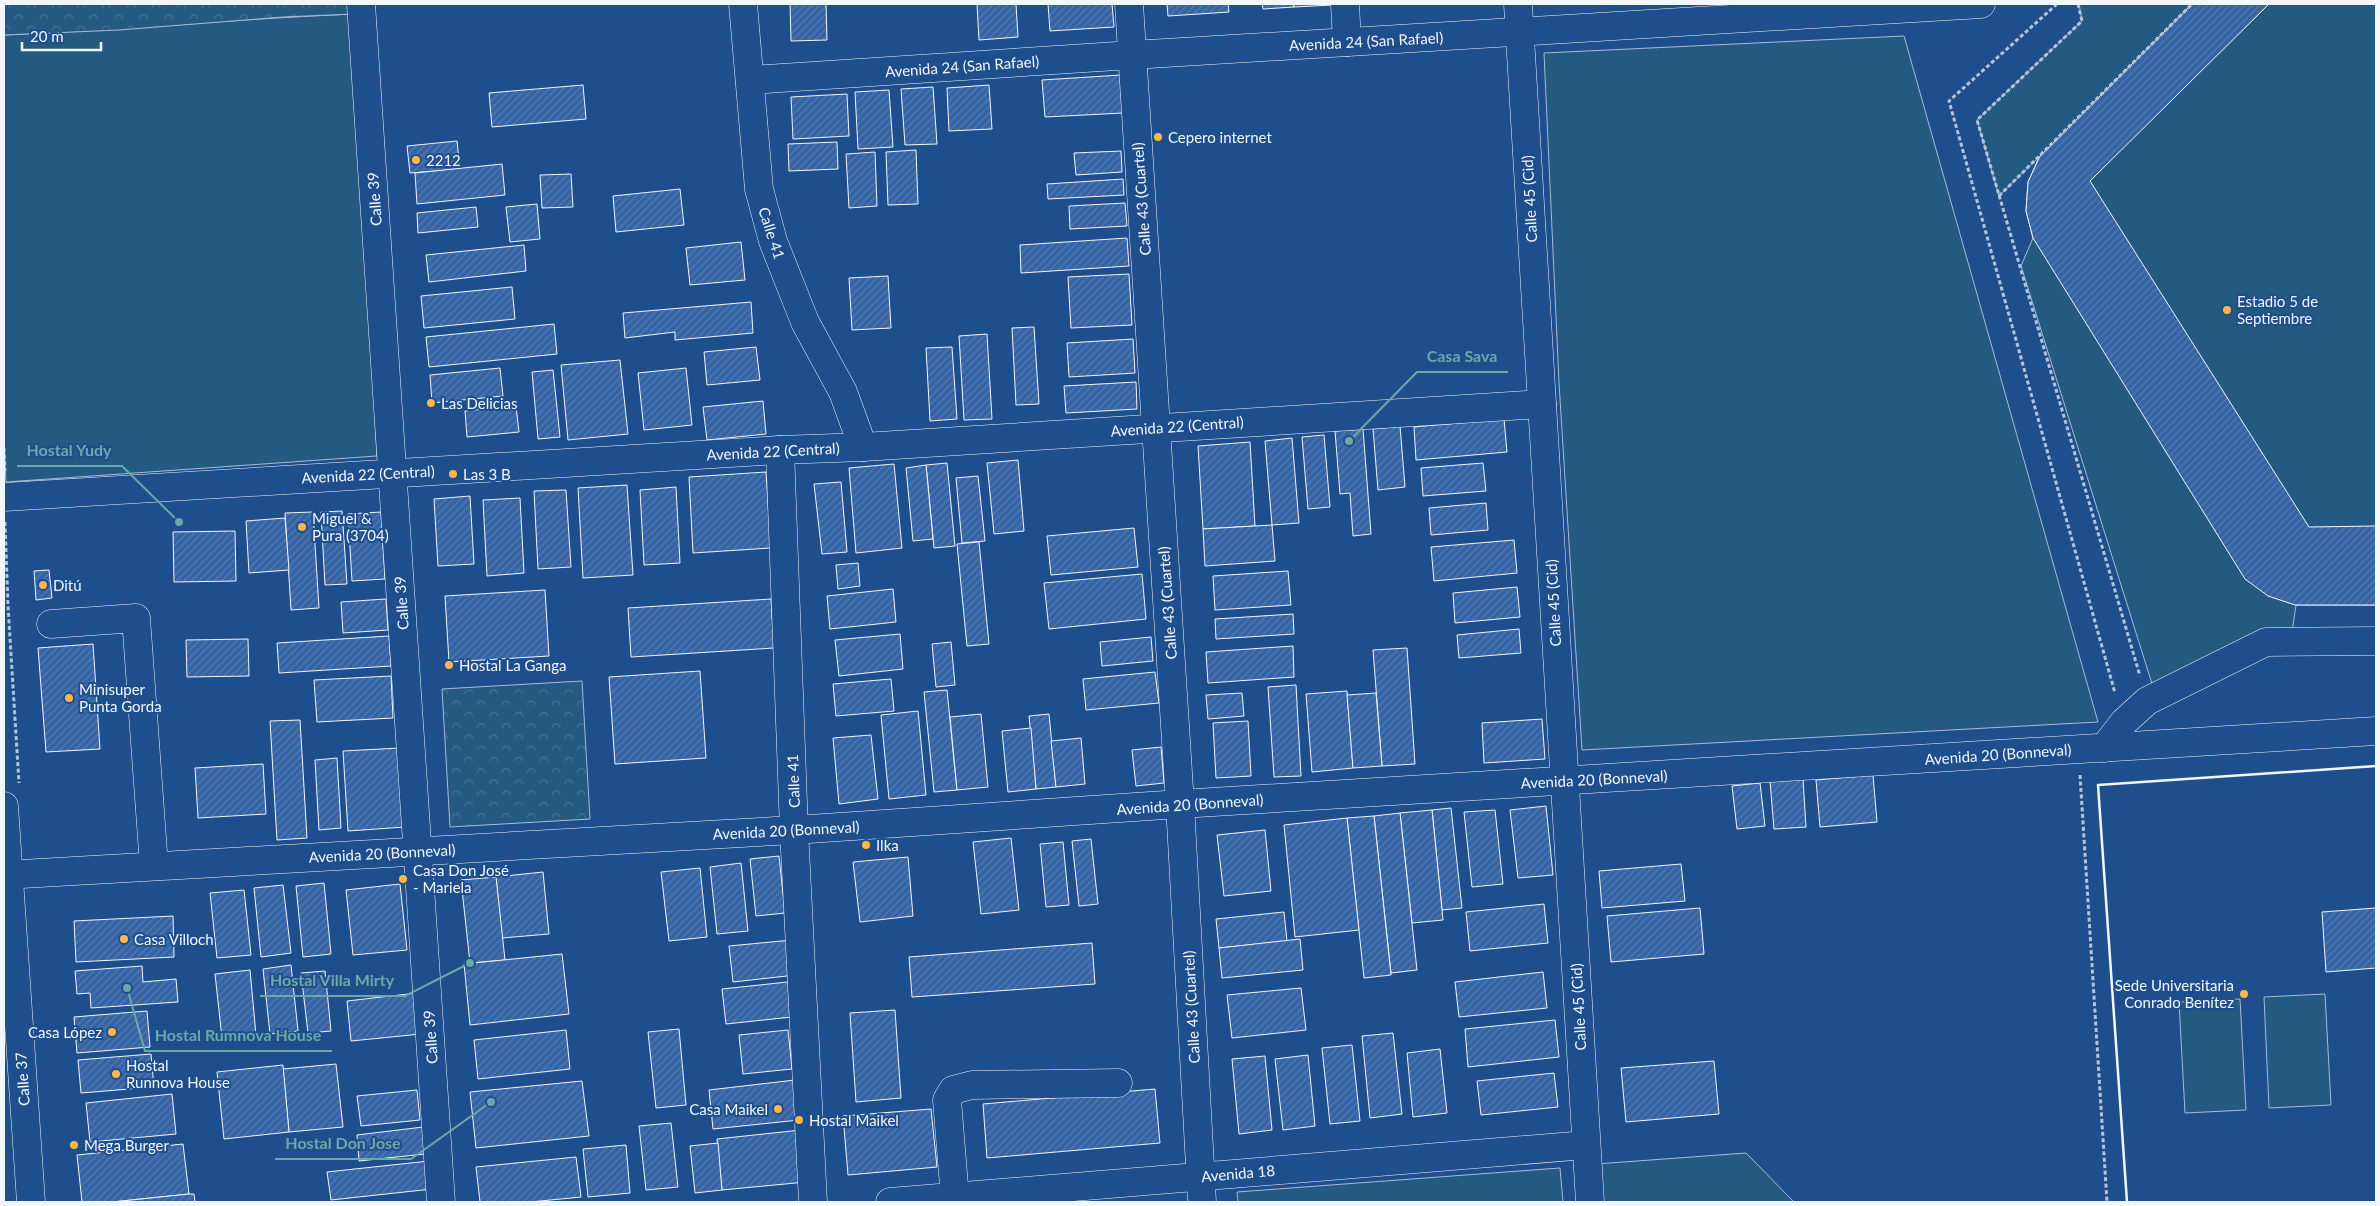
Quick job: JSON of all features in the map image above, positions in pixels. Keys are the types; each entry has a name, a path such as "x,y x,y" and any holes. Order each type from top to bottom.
{"street":[{"name":"Calle 39","path":"361,4 441,1202"},
{"name":"Calle 41","path":"743,4 759,189 772,241 805,322 843,392 863,446"},
{"name":"Calle 43 (Cuartel)","path":"1129,4 1180,804 1201,1189"},
{"path":"1345,4 1347,42"},
{"name":"Calle 45 (Cid)","path":"1518,4 1590,1202"},
{"name":"Avenida 24 (San Rafael)","path":"750,80 1902,6 1982,4"},
{"name":"Avenida 22 (Central)","path":"5,485 392,473 1542,404"},
{"name":"Calle 41","path":"780,450 794,830 813,1202"},
{"path":"51,624 136,618 154,866"},
{"path":"2091,749 2147,701 2266,642 2376,640"},
{"name":"Avenida 20 (Bonneval)","path":"6,875 794,830 1180,804 2376,731"},
{"name":"Calle 37","path":"4,806 6,875 31,1202"},
{"path":"955,1198 947,1100 953,1090 972,1085 1118,1082"},
{"name":"Avenida 18","path":"890,1202 1201,1189 1586,1145"}],"path":[{"path":"2057,4 1949,101 2124,722"},
{"path":"2078,4 2082,21 1977,120 2147,701"},
{"path":"1999,196 2192,4"},
{"path":"4,448 5,485"},
{"path":"2091,749 2107,1202"}],"green space":[{"path":"4,4 372,4 354,14 283,17 119,30 4,35"},
{"name":"Estadio 5 de Septiembre","path":"2079,4 2376,4 2376,605 2296,605 2292,632 2153,687 2021,266 2033,238 2026,211 2028,182 2039,157 1999,196 1977,120 2082,21"},
{"path":"354,14 377,456 6,482 4,441 4,35"},
{"path":"1904,36 2098,722 1582,750 1559,383 1544,53"},
{"path":"582,681 590,819 450,827 442,689"},
{"path":"2325,994 2331,1105 2269,1108 2264,997"},
{"path":"2240,999 2246,1110 2185,1113 2179,1002"},
{"path":"1746,1153 1794,1202 1598,1202 1596,1164"},
{"path":"1560,1168 1563,1202 1238,1202 1237,1192"}],"building":[{"path":"790,4 826,4 827,40 791,41"},
{"path":"977,4 1016,4 1018,37 979,40"},
{"path":"1048,4 1112,4 1114,27 1050,31"},
{"path":"1167,4 1228,4 1229,12 1168,16"},
{"path":"1262,4 1294,4 1294,7 1263,9"},
{"path":"1294,4 1332,4 1333,5 1294,7"},
{"path":"2192,4 2269,4 2090,181 2309,527 2376,526 2376,605 2295,605 2268,596 2245,579 2033,238 2026,211 2028,182 2040,156"},
{"path":"1121,75 1123,113 1045,117 1042,80"},
{"path":"583,85 586,119 492,127 489,93"},
{"path":"989,85 992,129 949,131 947,88"},
{"path":"933,87 937,144 905,145 901,89"},
{"path":"889,90 893,147 858,149 855,92"},
{"path":"847,94 849,136 793,139 791,97"},
{"path":"457,141 460,169 410,173 407,146"},
{"path":"837,142 838,169 789,171 788,144"},
{"path":"916,150 918,204 888,205 886,152"},
{"path":"1121,151 1122,172 1076,175 1074,153"},
{"path":"875,152 877,206 849,208 846,154"},
{"path":"502,164 505,195 417,204 415,173"},
{"path":"571,174 573,207 542,208 540,175"},
{"path":"1123,179 1124,195 1048,199 1047,184"},
{"path":"680,189 684,225 616,232 613,196"},
{"path":"1125,203 1127,226 1070,229 1069,206"},
{"path":"537,204 540,239 510,242 506,207"},
{"path":"476,207 478,227 418,233 417,213"},
{"path":"1127,238 1129,266 1021,273 1020,245"},
{"path":"741,242 745,280 690,285 686,248"},
{"path":"524,245 526,271 429,282 426,255"},
{"path":"1129,274 1132,325 1071,328 1068,277"},
{"path":"888,276 891,328 852,330 849,278"},
{"path":"512,287 515,319 424,328 421,296"},
{"path":"751,302 753,333 675,340 675,332 625,338 623,313"},
{"path":"554,324 557,354 429,367 426,337"},
{"path":"1034,327 1039,404 1016,405 1012,328"},
{"path":"987,334 992,419 964,420 959,336"},
{"path":"1133,339 1135,373 1069,377 1067,343"},
{"path":"756,347 760,380 707,385 704,352"},
{"path":"952,347 957,419 930,421 926,348"},
{"path":"620,360 628,434 568,440 561,365"},
{"path":"500,368 503,396 432,403 430,375"},
{"path":"686,368 692,425 644,430 638,373"},
{"path":"553,370 560,437 538,439 532,372"},
{"path":"1136,382 1137,409 1066,413 1064,386"},
{"path":"763,401 766,434 707,440 703,407"},
{"path":"516,406 519,432 467,437 465,411"},
{"path":"1504,419 1507,452 1416,460 1414,427"},
{"path":"1400,426 1405,487 1378,490 1373,429"},
{"path":"1363,429 1371,534 1353,536 1350,493 1340,494 1335,431"},
{"path":"1324,435 1330,507 1308,509 1302,437"},
{"path":"1292,438 1299,523 1272,525 1265,441"},
{"path":"1250,442 1255,526 1203,529 1198,446"},
{"path":"1018,460 1024,531 994,534 987,463"},
{"path":"947,463 955,546 934,548 926,465"},
{"path":"1483,463 1486,491 1423,496 1421,468"},
{"path":"894,464 902,548 856,553 849,468"},
{"path":"926,465 933,539 913,541 906,468"},
{"path":"766,472 771,548 693,553 689,477"},
{"path":"978,476 985,541 962,543 956,478"},
{"path":"841,482 847,552 822,554 814,484"},
{"path":"627,485 633,575 583,578 578,488"},
{"path":"676,487 680,563 644,565 640,490"},
{"path":"566,490 571,567 538,569 534,491"},
{"path":"470,496 474,564 438,566 434,499"},
{"path":"520,498 524,573 487,576 483,500"},
{"path":"1486,503 1488,530 1431,535 1429,508"},
{"path":"342,511 347,584 325,585 321,512"},
{"path":"313,512 319,608 291,610 285,513"},
{"path":"381,512 385,579 352,581 348,514"},
{"path":"285,518 289,570 249,573 246,521"},
{"path":"1272,525 1275,561 1205,566 1203,529"},
{"path":"1134,528 1138,567 1051,575 1047,536"},
{"path":"235,531 236,581 174,582 173,532"},
{"path":"1514,540 1517,573 1434,581 1431,547"},
{"path":"979,542 989,644 967,646 957,544"},
{"path":"858,563 860,586 838,589 836,565"},
{"name":"Ditú","path":"49,570 52,598 36,600 34,571"},
{"path":"1288,571 1291,605 1215,610 1213,576"},
{"path":"1142,574 1146,619 1049,629 1044,583"},
{"path":"1517,587 1520,617 1455,623 1453,593"},
{"path":"893,589 896,622 830,629 827,596"},
{"path":"545,590 549,656 449,662 445,596"},
{"path":"386,599 388,630 343,633 341,602"},
{"path":"771,599 774,648 631,657 628,608"},
{"path":"1293,614 1294,634 1216,639 1215,619"},
{"path":"1519,629 1521,653 1459,658 1457,635"},
{"path":"900,634 903,669 839,676 835,640"},
{"path":"389,636 391,666 279,673 277,643"},
{"path":"1151,637 1153,661 1102,666 1100,642"},
{"path":"248,639 249,676 187,677 186,640"},
{"path":"951,642 955,685 936,687 932,644"},
{"name":"Minisuper Punta Gorda","path":"93,644 100,749 46,752 38,648"},
{"path":"1293,646 1294,677 1208,683 1206,652"},
{"path":"1407,648 1415,764 1382,766 1373,650"},
{"path":"700,671 706,758 615,764 609,677"},
{"path":"1155,672 1159,703 1086,710 1083,679"},
{"path":"391,676 393,718 317,722 314,680"},
{"path":"891,679 894,711 836,716 833,684"},
{"path":"1296,685 1301,776 1274,777 1268,687"},
{"path":"947,690 957,790 934,792 924,692"},
{"path":"1347,691 1353,768 1312,772 1306,694"},
{"path":"1242,693 1244,716 1208,719 1206,695"},
{"path":"1376,693 1382,766 1353,768 1347,695"},
{"path":"918,711 926,795 889,799 881,715"},
{"path":"981,714 988,787 957,790 950,717"},
{"path":"1049,714 1056,787 1036,789 1029,716"},
{"path":"1542,719 1545,759 1484,763 1482,723"},
{"path":"300,720 307,838 277,840 270,721"},
{"path":"1248,721 1251,776 1216,778 1213,723"},
{"path":"1031,728 1036,789 1008,792 1002,731"},
{"path":"871,735 878,799 839,804 833,738"},
{"path":"1081,738 1085,784 1056,787 1051,741"},
{"path":"1161,747 1164,783 1136,786 1132,750"},
{"path":"400,748 405,827 348,831 343,751"},
{"path":"337,758 341,828 319,830 315,760"},
{"path":"263,764 266,814 198,818 195,768"},
{"path":"1873,775 1877,822 1820,827 1816,780"},
{"path":"1803,779 1806,827 1774,829 1770,781"},
{"path":"1760,783 1765,826 1737,829 1732,786"},
{"path":"1546,806 1553,875 1518,878 1510,810"},
{"path":"1451,808 1462,908 1442,910 1432,810"},
{"path":"1432,810 1443,920 1412,923 1400,813"},
{"path":"1495,810 1503,884 1472,887 1464,812"},
{"path":"1400,813 1417,970 1391,973 1374,816"},
{"path":"1374,816 1391,975 1364,978 1347,818"},
{"path":"1347,818 1359,930 1295,937 1284,825"},
{"path":"1265,830 1271,891 1224,896 1217,835"},
{"path":"1011,838 1019,910 981,914 973,842"},
{"path":"1091,839 1098,904 1079,906 1072,841"},
{"path":"1063,842 1069,905 1046,907 1040,844"},
{"path":"779,856 785,913 756,916 750,859"},
{"path":"908,857 913,916 860,922 853,862"},
{"path":"741,863 748,931 717,934 710,867"},
{"path":"1681,864 1685,901 1602,908 1599,871"},
{"path":"700,868 707,937 669,941 661,872"},
{"path":"543,872 549,934 502,938 496,877"},
{"path":"496,877 505,960 470,963 461,880"},
{"path":"324,883 331,954 303,957 296,886"},
{"path":"400,884 407,950 353,955 346,890"},
{"path":"283,885 291,953 261,957 254,888"},
{"path":"244,890 251,955 217,958 210,893"},
{"path":"1544,904 1548,943 1470,951 1466,912"},
{"path":"1700,908 1704,954 1611,962 1607,916"},
{"path":"2376,908 2376,968 2326,972 2322,912"},
{"path":"1284,912 1287,941 1219,948 1216,919"},
{"name":"Casa Villoch","path":"173,916 174,957 76,962 74,921"},
{"path":"1300,939 1303,970 1222,978 1219,948"},
{"path":"792,940 796,975 733,982 729,946"},
{"path":"1092,943 1095,984 912,997 909,957"},
{"path":"562,954 569,1014 470,1025 464,964"},
{"path":"291,965 298,1031 270,1034 263,969"},
{"path":"142,966 143,982 176,979 178,1002 91,1008 90,993 77,994 75,971"},
{"path":"250,970 256,1035 222,1038 215,974"},
{"path":"325,971 331,1031 308,1033 301,973"},
{"path":"1543,972 1547,1008 1459,1017 1455,982"},
{"path":"797,981 801,1016 726,1024 722,989"},
{"path":"1301,988 1306,1030 1232,1038 1227,995"},
{"path":"417,993 421,1034 351,1041 347,1001"},
{"path":"895,1010 901,1098 856,1102 850,1013"},
{"name":"Casa López","path":"147,1011 150,1047 77,1053 74,1017"},
{"path":"1555,1020 1559,1057 1468,1067 1465,1029"},
{"path":"679,1029 686,1105 656,1108 648,1032"},
{"path":"566,1030 570,1069 478,1079 474,1040"},
{"path":"788,1030 792,1069 743,1074 739,1035"},
{"path":"1393,1033 1402,1114 1370,1118 1362,1036"},
{"path":"1352,1045 1360,1121 1330,1124 1322,1048"},
{"path":"1440,1049 1447,1113 1413,1117 1407,1053"},
{"name":"Hostal Runnova House","path":"151,1054 154,1087 81,1093 78,1060"},
{"path":"1308,1055 1315,1126 1283,1130 1275,1059"},
{"path":"1265,1056 1272,1130 1239,1134 1232,1059"},
{"path":"1714,1061 1719,1114 1626,1122 1621,1068"},
{"path":"336,1064 343,1127 289,1132 283,1069"},
{"path":"283,1065 289,1132 224,1139 217,1072"},
{"path":"1554,1073 1558,1107 1481,1115 1477,1081"},
{"path":"795,1080 799,1120 713,1129 709,1090"},
{"path":"582,1081 589,1136 476,1148 470,1092"},
{"path":"1155,1089 1160,1143 987,1158 983,1104"},
{"path":"417,1090 420,1120 361,1126 357,1096"},
{"path":"172,1094 176,1134 90,1142 86,1103"},
{"path":"931,1109 937,1167 848,1175 843,1116"},
{"path":"671,1123 678,1187 646,1190 639,1126"},
{"path":"423,1127 425,1154 359,1161 357,1135"},
{"path":"801,1130 806,1182 722,1190 717,1139"},
{"path":"718,1143 722,1190 695,1193 690,1146"},
{"path":"183,1144 189,1194 112,1202 82,1202 77,1155"},
{"path":"626,1145 630,1193 588,1197 583,1149"},
{"path":"576,1157 581,1197 530,1202 480,1202 476,1167"},
{"path":"429,1161 432,1189 331,1200 327,1172"},
{"path":"194,1194 195,1202 112,1202"}],"wall":[{"path":"2127,1202 2098,785 2376,766"}],"place":[{"name":"Cepero internet","path":"1158,137"},
{"name":"2212","path":"416,160"},
{"name":"Estadio 5 de Septiembre","path":"2227,310"},
{"name":"Las Delicias","path":"431,403"},
{"name":"Casa Sava","path":"1349,441"},
{"name":"Las 3 B","path":"453,474"},
{"name":"Hostal Yudy","path":"179,522"},
{"name":"Miguel & Pura (3704)","path":"302,527"},
{"name":"Ditú","path":"43,585"},
{"name":"Hostal La Ganga","path":"449,665"},
{"name":"Minisuper Punta Gorda","path":"69,698"},
{"name":"Ilka","path":"866,845"},
{"name":"Casa Don José - Mariela","path":"403,879"},
{"name":"Casa Villoch","path":"124,939"},
{"name":"Hostal Villa Mirty","path":"470,963"},
{"name":"Hostal Rumnova House","path":"127,988"},
{"name":"Sede Universitaria Conrado Benítez","path":"2244,994"},
{"name":"Casa López","path":"112,1032"},
{"name":"Hostal Runnova House","path":"116,1074"},
{"name":"Hostal Don Jose","path":"491,1102"},
{"name":"Casa Maikel","path":"778,1109"},
{"name":"Hostal Maikel","path":"799,1120"},
{"name":"Mega Burger","path":"74,1145"}]}
